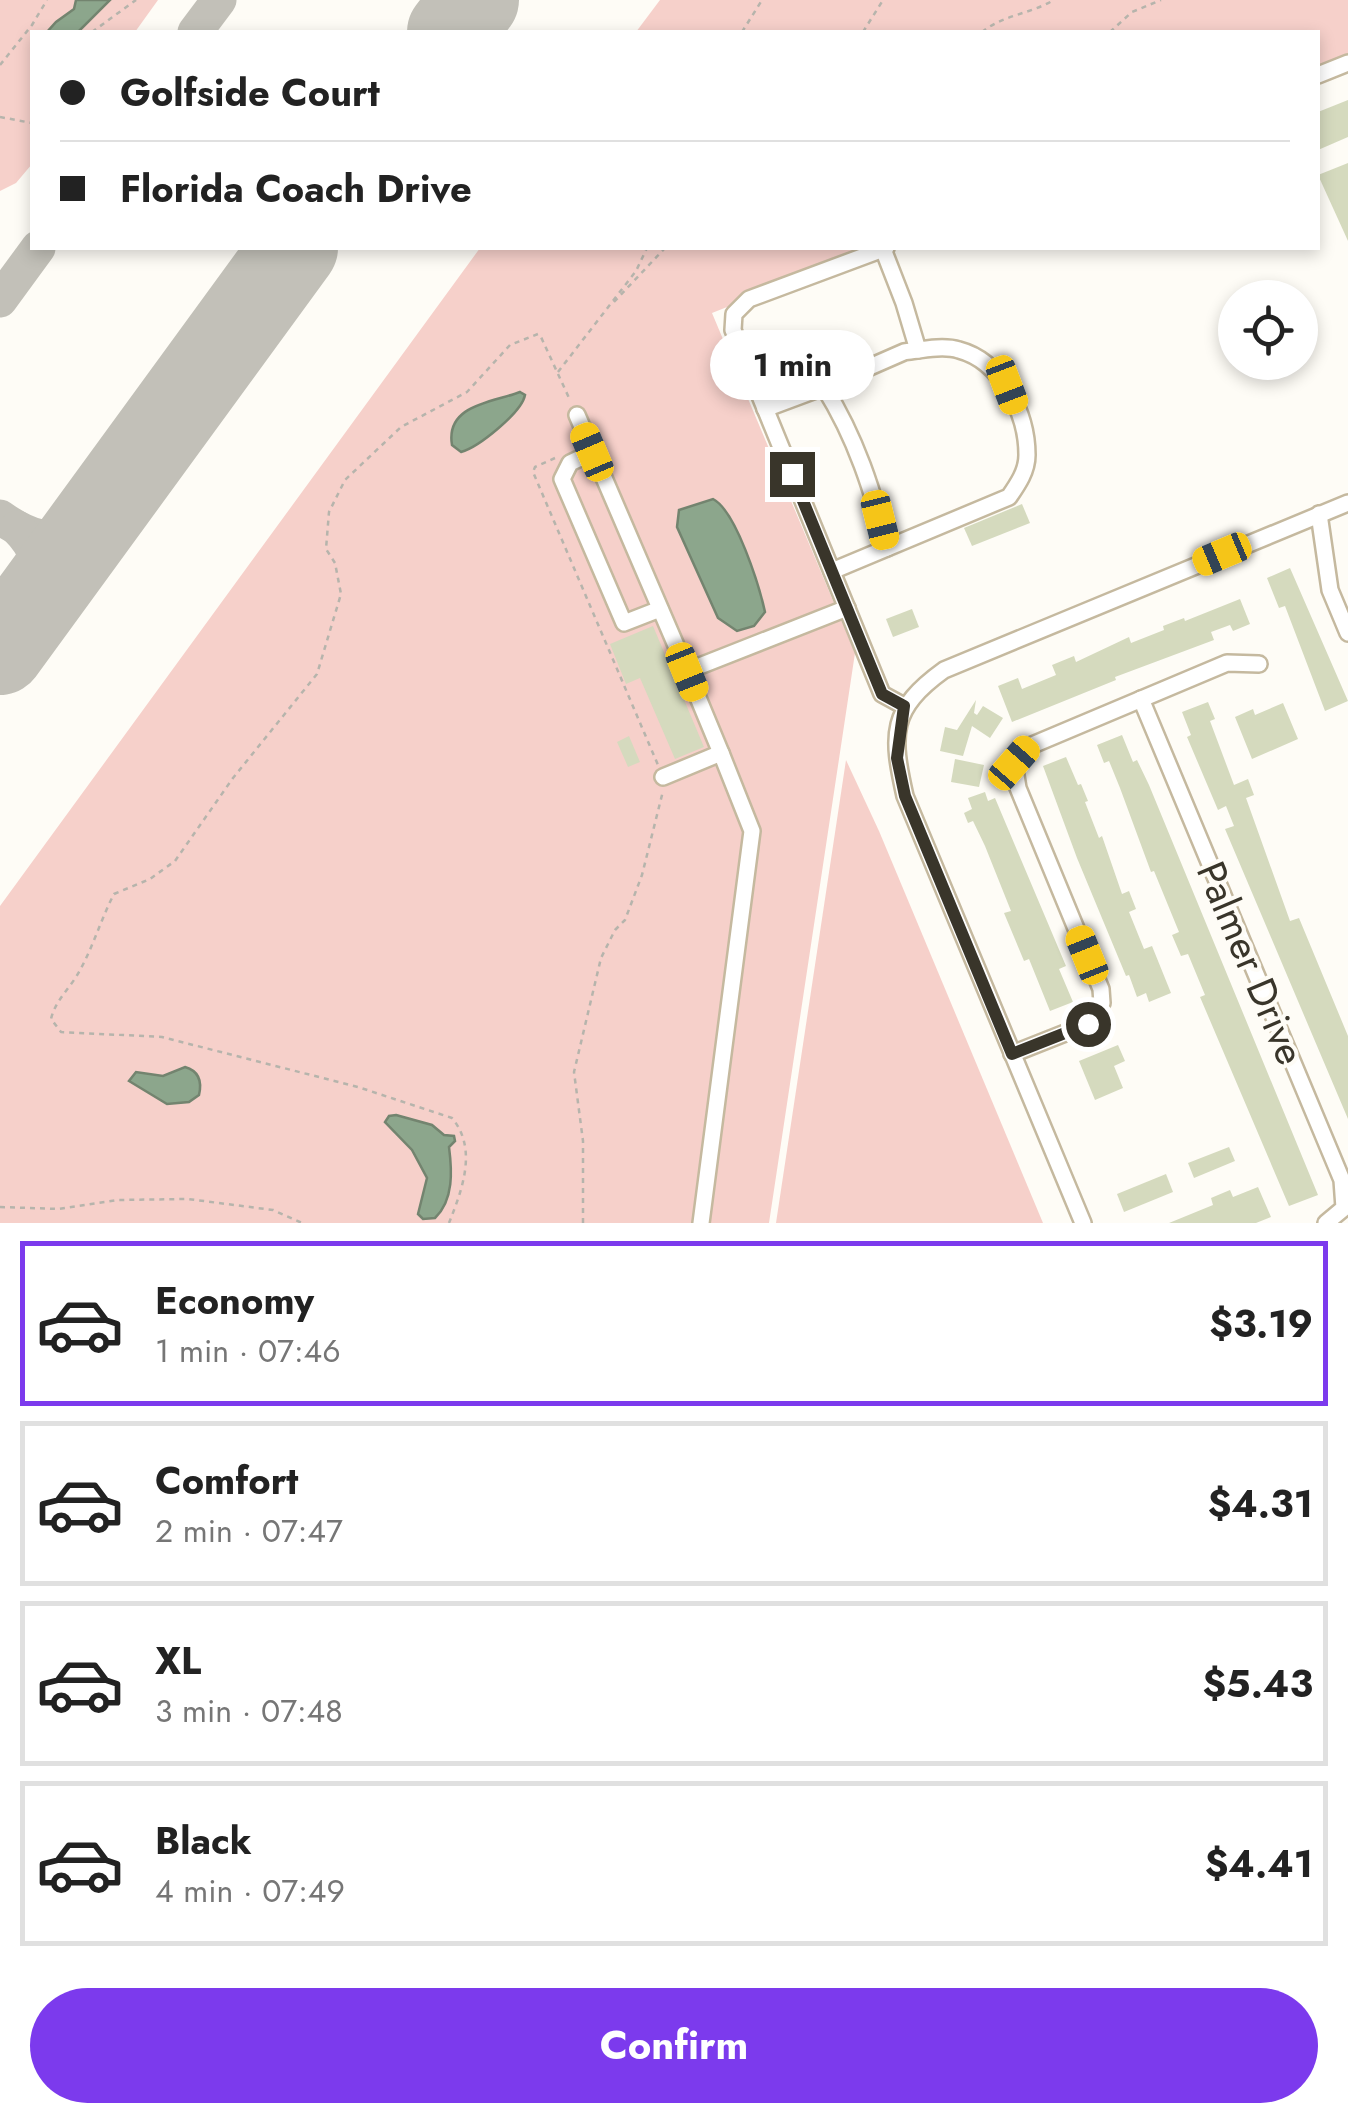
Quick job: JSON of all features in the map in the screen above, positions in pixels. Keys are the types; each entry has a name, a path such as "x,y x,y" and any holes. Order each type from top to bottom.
{"street":[{"path":"1320,74 1348,62"},
{"path":"879,250 749,299 734,314 732,330 882,694 904,706"},
{"path":"885,250 918,350"},
{"path":"765,408 824,388 904,352 918,350 957,349 981,360 1007,385 1024,428 1028,457 1022,480 1009,497 832,571"},
{"path":"824,388 846,423 873,493 887,548"},
{"path":"577,415 752,831 701,1223"},
{"path":"592,452 570,463 562,479 624,623 660,609"},
{"path":"1083,1223 905,796 897,758 904,706 919,688 944,670 1348,503"},
{"path":"1319,514 1330,590 1348,633"},
{"path":"687,672 847,608"},
{"path":"1012,1054 1088,1024 1102,1003 1101,988 1018,788 1014,763 1030,746 1227,663 1259,664"},
{"name":"Palmer Drive","path":"1140,699 1342,1180 1344,1208 1326,1223"},
{"path":"664,779 721,753"}],"path":[{"path":"0,65 32,25 46,0"},
{"path":"95,30 136,0"},
{"path":"743,30 762,0"},
{"path":"864,30 883,0"},
{"path":"985,30 999,20 1035,11 1054,0"},
{"path":"1112,30 1132,12 1161,0"},
{"path":"0,117 30,123"},
{"path":"557,373 636,271 646,250"},
{"path":"603,314 663,250"},
{"path":"449,1223 465,1173 464,1143 452,1118 358,1087 162,1037 60,1032 51,1019 54,1007 76,977 114,894 150,880 174,860 232,778 317,674 341,594 336,563 326,549 330,512 345,480 401,427 466,392 510,345 528,335"},
{"path":"583,1223 583,1141 574,1072 600,958 625,920 642,875 664,779"},
{"path":"0,1207 60,1209 118,1200 188,1199 272,1210 302,1223"}],"shaded area":[{"path":"0,0 158,0 136,30 30,30 30,166 16,183 0,191"},
{"path":"76,0 110,0 80,30 49,30 74,9"},
{"path":"660,0 1348,0 1348,58 1320,69 1320,30 638,30"},
{"path":"479,250 869,250 712,313 855,653 769,1223 0,1223 0,906"},
{"path":"520,392 525,395 522,402 488,436 461,452 452,445 452,431 464,413"},
{"path":"713,499 722,506 738,533 765,612 754,626 737,631 718,618 677,527 679,510"},
{"path":"846,760 879,831 1043,1223 776,1223"},
{"path":"185,1067 194,1071 200,1081 199,1095 189,1102 167,1104 129,1081 136,1072 163,1076"},
{"path":"396,1115 454,1136 449,1147 449,1194 435,1218 423,1219 418,1214 427,1178 412,1150 385,1122"}],"building":[{"path":"1348,100 1348,137 1320,149 1320,111"},
{"path":"1348,163 1348,241 1320,179 1320,174"},
{"path":"1022,504 1030,523 972,546 964,528"},
{"path":"1290,568 1348,701 1325,711 1285,606 1279,608 1267,578"},
{"path":"1240,599 1250,624 1233,631 1230,625 1211,632 1214,640 1012,722 998,686 1018,678 1022,689 1056,675 1052,665 1074,656 1076,662 1129,637 1131,643 1164,630 1163,626"},
{"path":"912,609 919,627 893,637 886,619"},
{"path":"653,626 704,747 675,759 640,678 626,684 610,644"},
{"path":"976,700 977,715 983,706 1003,718 990,738 972,726 963,756 940,751 945,727 957,730"},
{"path":"1208,702 1215,719 1210,721 1234,785 1248,779 1254,795 1246,798 1290,921 1299,918 1348,1036 1348,1119 1225,829 1234,826 1226,806 1218,810 1187,737 1191,735 1182,712"},
{"path":"1283,703 1298,739 1252,759 1235,717 1253,709 1255,715"},
{"path":"1122,735 1133,762 1137,760 1149,785 1318,1195 1289,1206 1200,997 1205,995 1188,954 1181,956 1172,935 1179,932 1154,871 1151,872 1109,761 1104,763 1097,745"},
{"path":"629,736 640,762 628,767 617,742"},
{"path":"1066,757 1088,801 1085,802 1099,838 1102,836 1122,894 1129,891 1136,909 1129,912 1144,949 1152,946 1171,993 1149,1002 1146,993 1137,997 1129,975 1126,976 1043,766"},
{"path":"955,759 984,765 979,787 951,782"},
{"path":"985,792 988,801 995,798 1066,966 1059,969 1073,1002 1050,1011 1029,959 1024,961 1004,913 1011,911 985,846 973,821 968,823 964,813 972,809 968,798"},
{"path":"1118,1045 1125,1061 1114,1066 1123,1088 1095,1100 1079,1061"},
{"path":"1229,1147 1235,1161 1194,1178 1188,1163"},
{"path":"1166,1174 1173,1192 1124,1212 1117,1194"},
{"path":"1258,1187 1271,1217 1256,1223 1169,1223 1213,1205 1211,1198 1230,1190 1233,1197"}],"taxiway":[{"path":"196,30 219,0"},
{"path":"448,30 471,0"},
{"path":"0,300 37,250"},
{"path":"278,266 290,250"},
{"path":"0,517 38,536 54,538 68,534 107,500 167,418"},
{"path":"0,646 30,603 39,574 30,544 17,528"}],"runway":[{"path":"452,30 475,0"},
{"path":"0,651 293,250"}],"route":[{"path":"792,474 882,694 904,706 898,726 897,758 905,796 1012,1054 1088,1024"}]}
